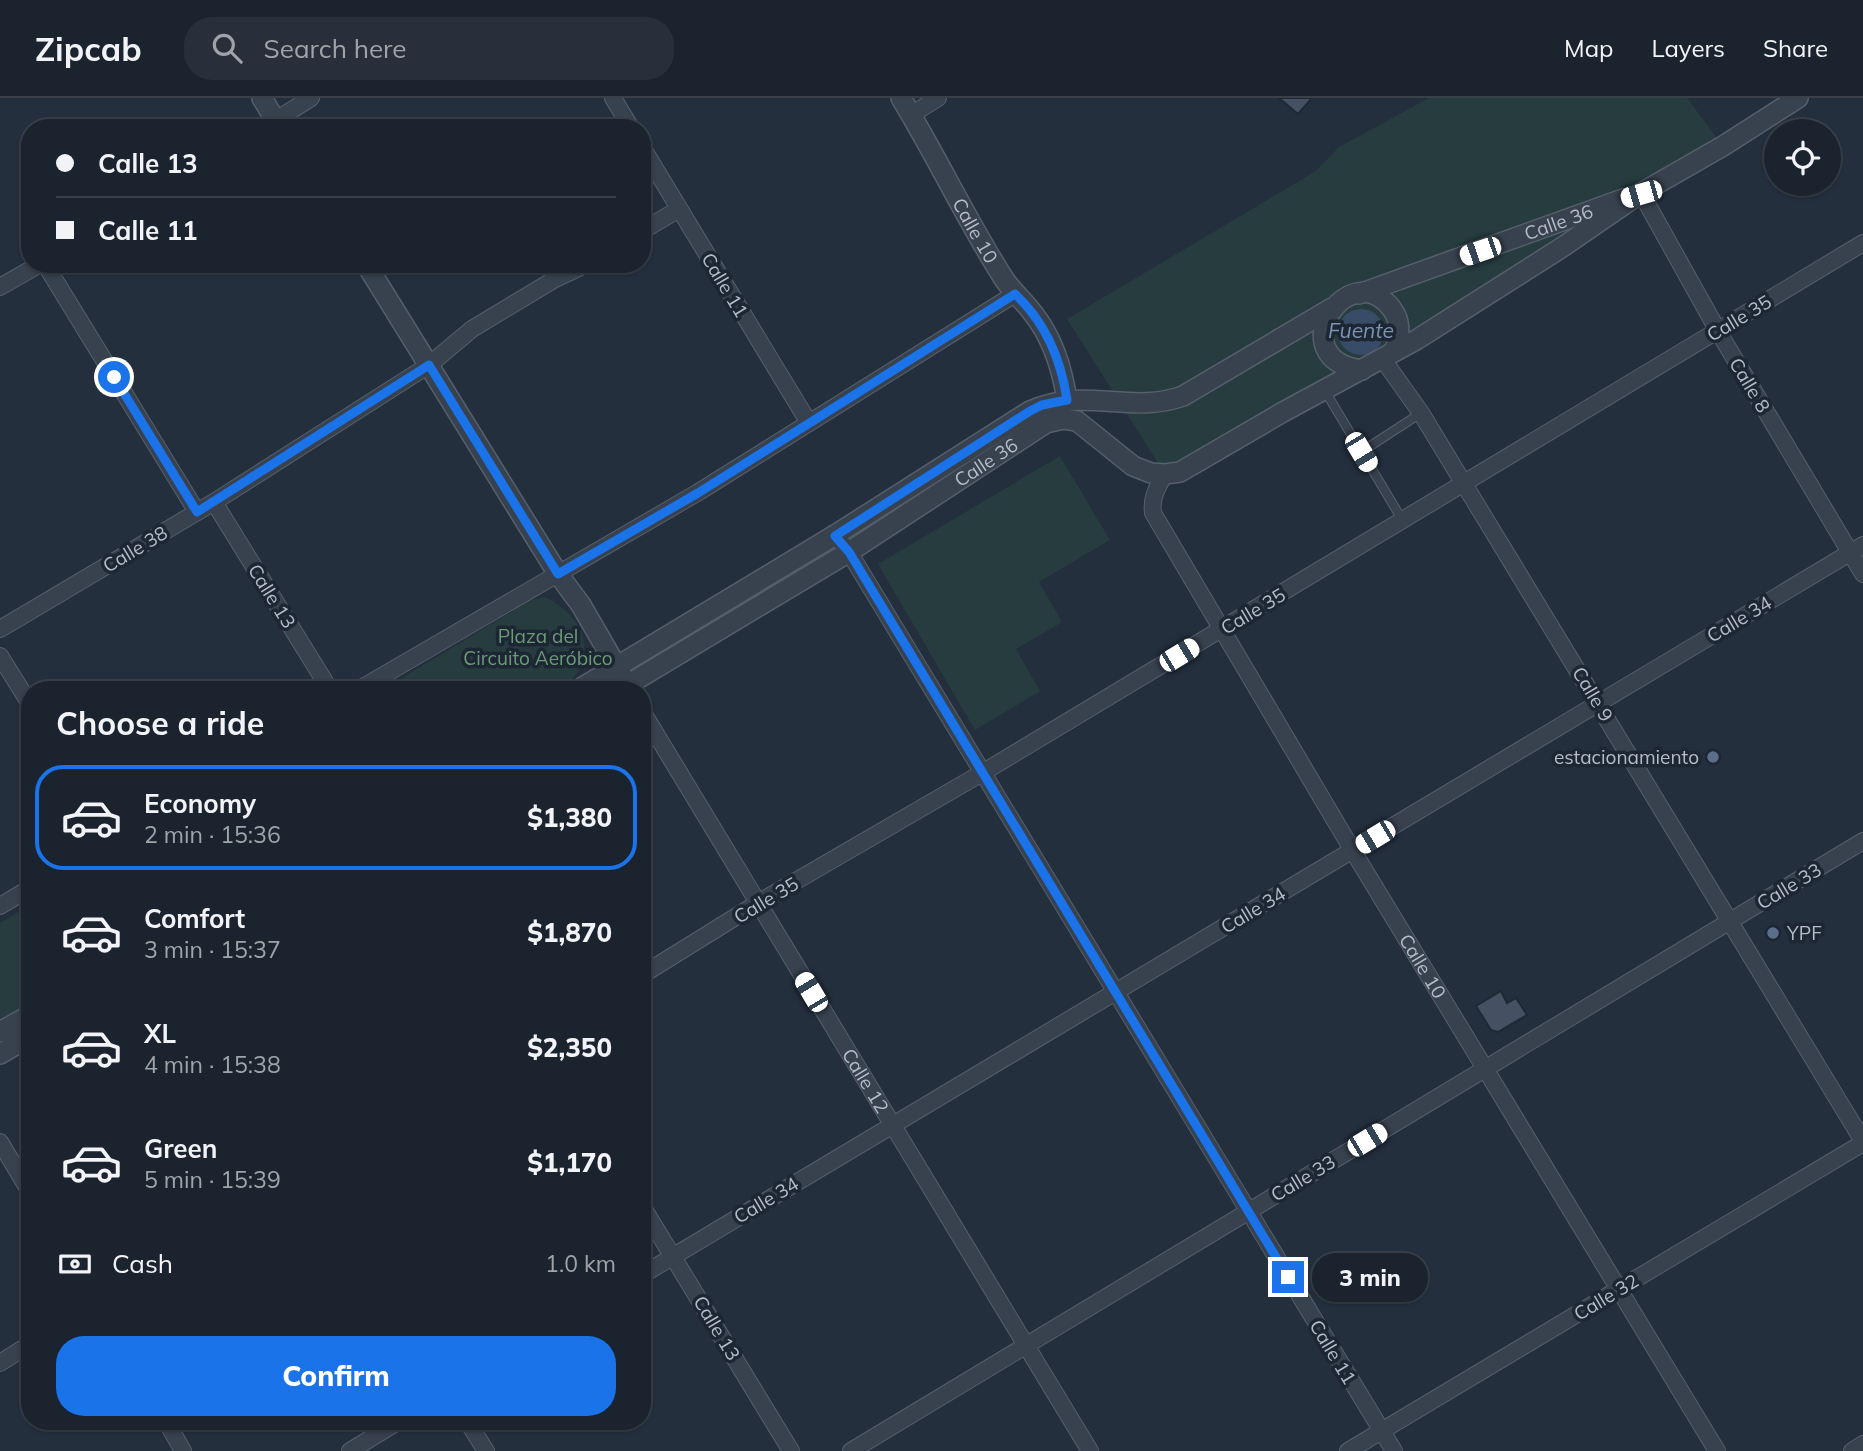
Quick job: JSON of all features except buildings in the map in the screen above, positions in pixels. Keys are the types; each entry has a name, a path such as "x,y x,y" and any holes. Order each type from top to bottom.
{"street":[{"path":"262,98 271,119"},
{"path":"281,119 311,98"},
{"path":"613,98 626,119"},
{"path":"906,106 938,98"},
{"name":"Calle 36","path":"1388,355 1798,98"},
{"name":"Calle 10","path":"906,106 1005,280 1034,313 1056,353 1063,372 1067,400"},
{"name":"Calle 11","path":"651,162 809,423"},
{"name":"Calle 36","path":"1359,294 1529,234 1601,205 1641,194"},
{"name":"Calle 8","path":"1641,194 1718,331 1857,549 1863,574"},
{"path":"651,226 679,209"},
{"name":"Calle 35","path":"651,969 758,903 982,773 1465,484 1863,243"},
{"path":"0,287 24,273"},
{"path":"51,273 197,512"},
{"path":"372,273 558,574 581,605 618,666 623,681"},
{"name":"Calle 38","path":"0,629 214,502 429,365 472,329 568,273"},
{"path":"374,681 698,493 1015,294"},
{"path":"1165,474 1181,472 1201,462 1324,389 1362,370 1388,355 1400,332 1394,313 1379,298 1359,294 1349,296 1332,308 1327,316 1323,334 1329,352 1343,365 1362,370"},
{"name":"Calle 36","path":"593,681 835,536 1030,411 1042,405 1067,400 1164,403 1183,396 1332,308"},
{"name":"Calle 9","path":"1388,355 1863,1142"},
{"name":"Calle 36","path":"637,681 849,552 1046,422 1063,419 1077,421 1132,466 1165,474"},
{"name":"Calle 10","path":"1165,474 1154,494 1153,513 1353,850 1717,1451"},
{"name":"Calle 13","path":"214,502 324,681"},
{"name":"Calle 11","path":"835,536 849,552 1394,1451"},
{"name":"Calle 34","path":"651,1269 1857,549"},
{"path":"0,656 21,690"},
{"name":"Calle 12","path":"651,726 1090,1451"},
{"name":"Calle 33","path":"851,1451 1863,841"},
{"path":"0,906 21,893"},
{"path":"0,1032 21,1020"},
{"path":"0,1054 21,1041"},
{"path":"0,1142 21,1177"},
{"name":"Calle 32","path":"1348,1451 1863,1142"},
{"name":"Calle 13","path":"651,1221 791,1451"},
{"path":"0,1363 21,1350"},
{"path":"171,1430 183,1451"},
{"path":"349,1451 385,1430"},
{"path":"473,1430 486,1451"},
{"path":"1852,1451 1863,1444"}],"lane":[{"path":"1324,389 1403,521"},
{"path":"1361,452 1421,413"}],"green space":[{"path":"1429,98 1687,98 1723,146 1561,248 1165,474 1067,319 1316,171 1339,147"},
{"path":"1060,456 1110,540 1039,582 1062,622 1016,649 1040,691 975,730 878,564"},
{"name":"Plaza del Circuito Aeróbico","path":"544,597 558,605 570,615 578,627 584,653 581,666 569,681 397,681 531,600"},
{"path":"21,910 21,1010 0,1022 0,923"}],"water":[{"name":"Fuente","path":"1361,309 1378,315 1384,332 1378,349 1361,355 1344,349 1338,332 1344,315"}],"place":[{"name":"estacionamiento","path":"1713,757"},
{"name":"YPF","path":"1773,933"}],"route":[{"path":"114,377 197,512 429,365 558,574 698,493 1015,294 1034,313 1056,353 1063,372 1067,400 1042,405 1030,411 835,536 849,552 1288,1277"}]}
